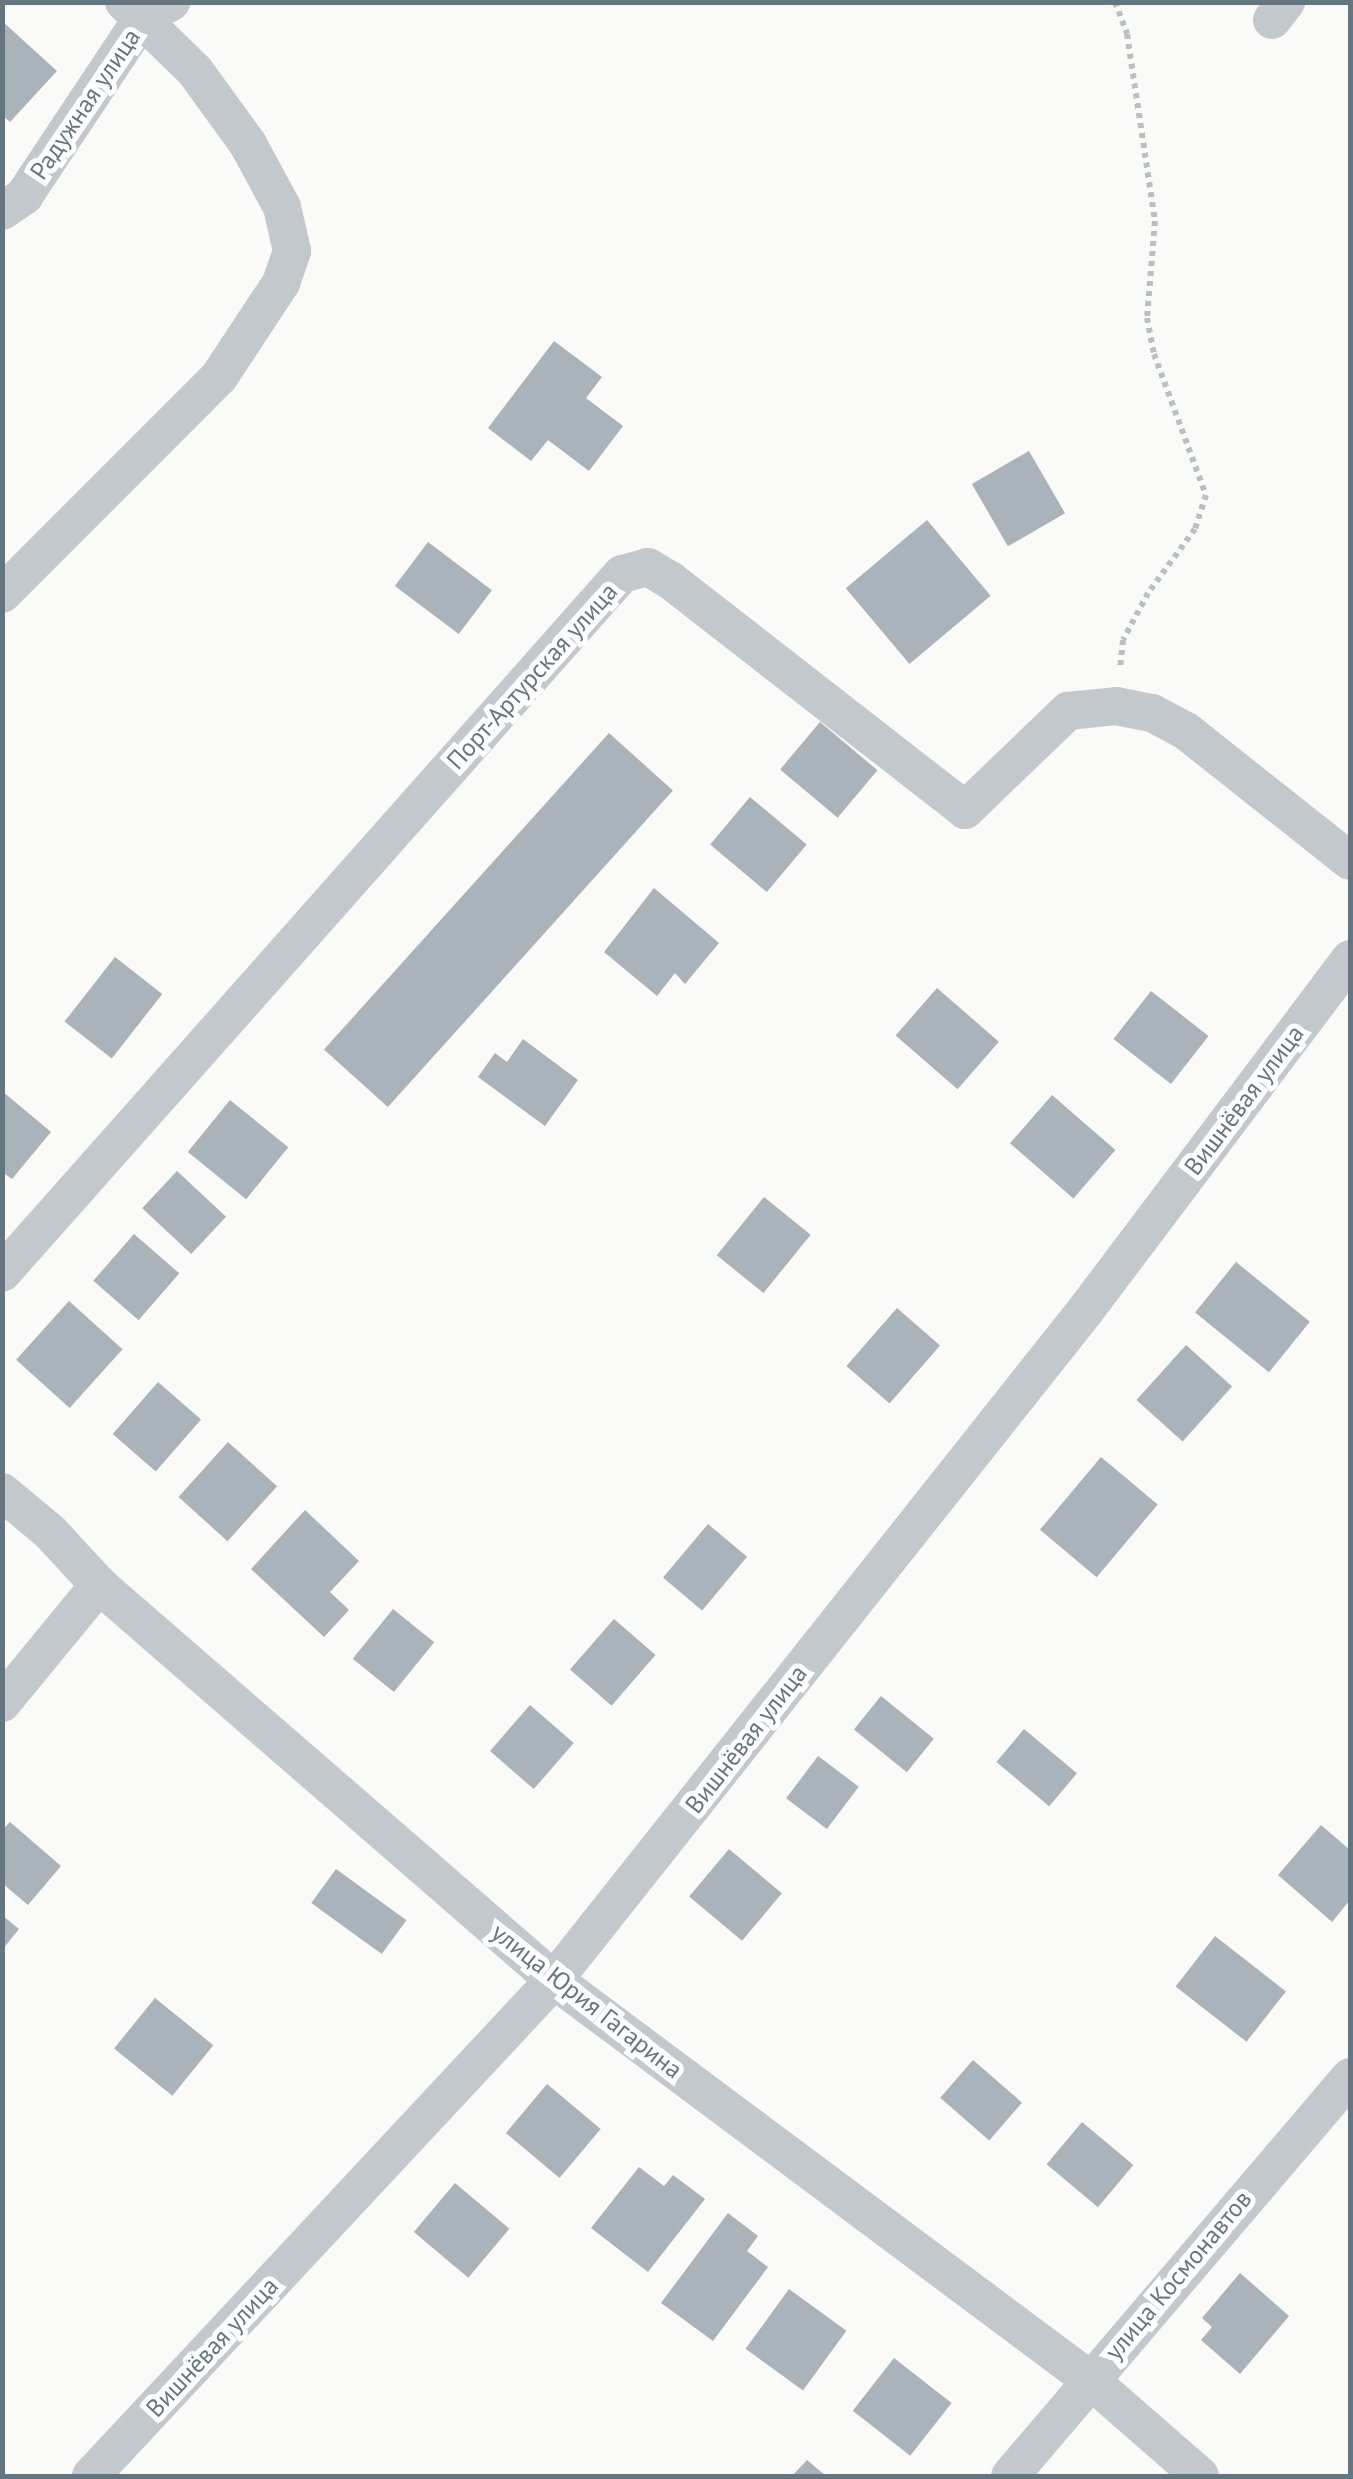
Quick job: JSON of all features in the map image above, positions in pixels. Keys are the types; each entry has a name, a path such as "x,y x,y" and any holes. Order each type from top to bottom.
{"street":[{"name":"Радужная улица","path":"2,211 24,196 146,7"},
{"path":"2,594 218,377 282,283 292,251 282,207 248,144 146,7"},
{"name":"Порт-Артурская улица","path":"2,1273 622,574 648,566 965,810 1068,712 1116,706 1152,713 1186,730 1350,860"},
{"name":"Вишнёвая улица","path":"91,2476 554,1980 1085,1311 1350,959"},
{"name":"улица Юрия Гагарина","path":"2,1492 50,1532 100,1584 554,1980 1089,2379 1200,2476"},
{"path":"2,1703 100,1584"},
{"name":"улица Космонавтов","path":"1010,2476 1350,2077"}],"path":[{"path":"1115,2 1127,34 1155,221 1148,318 1154,354 1206,494 1195,529 1148,593 1123,640 1116,706"}],"building":[{"path":"2,21 57,71 10,122 2,115"},
{"path":"554,341 602,377 586,398 623,426 589,471 548,440 531,461 488,428"},
{"path":"1029,451 1065,513 1008,546 972,484"},
{"path":"927,520 991,596 909,664 846,588"},
{"path":"428,542 492,590 459,634 395,586"},
{"path":"820,722 877,770 838,818 780,769"},
{"path":"609,733 673,791 388,1107 324,1050"},
{"path":"750,797 807,845 767,892 710,844"},
{"path":"654,888 719,943 685,984 675,973 657,996 604,952"},
{"path":"115,957 162,994 112,1059 65,1022"},
{"path":"937,988 999,1042 958,1089 896,1036"},
{"path":"1151,991 1209,1036 1171,1084 1113,1039"},
{"path":"523,1039 578,1080 545,1126 478,1077 495,1053 507,1062"},
{"path":"2,1091 51,1132 12,1179 2,1172"},
{"path":"1052,1095 1115,1150 1073,1198 1010,1143"},
{"path":"230,1100 288,1147 246,1199 188,1152"},
{"path":"177,1171 226,1217 191,1254 142,1208"},
{"path":"764,1197 811,1235 763,1293 717,1255"},
{"path":"134,1234 179,1273 139,1320 93,1281"},
{"path":"1236,1262 1310,1322 1269,1372 1195,1313"},
{"path":"69,1301 123,1349 70,1408 16,1360"},
{"path":"897,1308 940,1345 890,1404 846,1366"},
{"path":"1186,1345 1232,1386 1183,1441 1136,1400"},
{"path":"158,1382 201,1419 156,1471 113,1434"},
{"path":"228,1442 277,1486 228,1541 178,1497"},
{"path":"1101,1457 1158,1505 1097,1577 1040,1530"},
{"path":"305,1510 359,1561 330,1592 349,1610 324,1637 251,1569"},
{"path":"708,1524 747,1557 702,1610 663,1578"},
{"path":"393,1609 434,1642 394,1692 353,1659"},
{"path":"614,1619 656,1655 612,1706 570,1670"},
{"path":"881,1696 934,1739 907,1772 854,1729"},
{"path":"530,1705 574,1743 534,1789 490,1751"},
{"path":"1024,1729 1077,1773 1049,1806 996,1762"},
{"path":"818,1756 859,1787 827,1829 786,1798"},
{"path":"10,1822 61,1866 28,1905 2,1883 2,1830"},
{"path":"1321,1825 1350,1850 1350,1900 1332,1922 1278,1875"},
{"path":"729,1849 782,1893 742,1941 689,1896"},
{"path":"336,1869 406,1920 382,1954 311,1903"},
{"path":"2,1915 19,1929 2,1950"},
{"path":"1215,1936 1286,1991 1247,2042 1176,1986"},
{"path":"155,1998 213,2045 172,2096 114,2049"},
{"path":"973,2060 1022,2103 989,2140 940,2098"},
{"path":"547,2084 601,2129 559,2178 506,2133"},
{"path":"1082,2122 1133,2165 1098,2207 1047,2164"},
{"path":"639,2167 664,2186 673,2175 705,2199 648,2272 591,2228"},
{"path":"455,2183 509,2229 468,2278 414,2232"},
{"path":"728,2213 758,2236 747,2251 768,2267 713,2341 661,2303"},
{"path":"1240,2273 1289,2316 1240,2374 1201,2340 1212,2327 1202,2318"},
{"path":"789,2289 846,2331 803,2391 746,2349"},
{"path":"894,2358 952,2403 910,2456 853,2411"},
{"path":"807,2460 826,2476 792,2476"}]}
